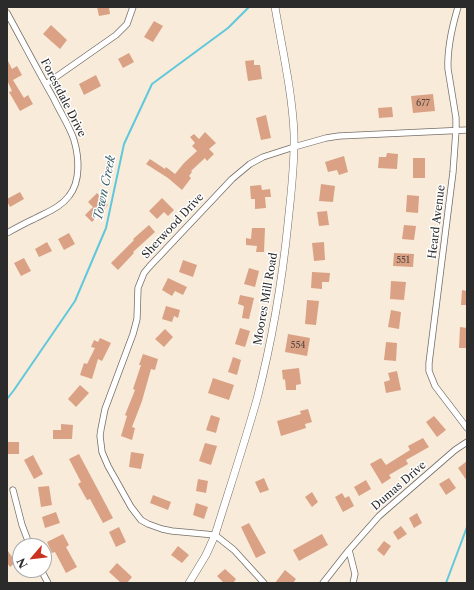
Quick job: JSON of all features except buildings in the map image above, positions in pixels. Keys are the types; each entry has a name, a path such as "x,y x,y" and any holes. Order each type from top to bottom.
{"street":[{"path":"46,84 116,35 127,24 133,7"},
{"name":"Moores Mill Road","path":"189,583 206,555 215,535 257,399 277,306 284,259 292,184 294,132 290,91 275,7"},
{"name":"Heard Avenue","path":"458,7 449,45 448,61 456,118 453,172 429,371 435,386 467,428"},
{"name":"Forestdale Drive","path":"7,14 46,84 74,139 78,161 77,176 70,196 58,208 7,233"},
{"name":"Sherwood Drive","path":"215,535 162,529 141,520 131,507 108,466 102,452 100,436 105,409 133,334 137,319 138,288 144,273 232,178 250,164 263,157 294,146 339,136 467,130"},
{"name":"Dumas Drive","path":"323,583 349,550 387,508 455,450 467,442"},
{"path":"13,490 27,538"},
{"path":"215,535 234,550 264,583"},
{"path":"349,550 355,574 353,583"}],"waterway":[{"name":"Town Creek","path":"7,399 75,301 106,228 124,144 152,84 228,28 249,7"},
{"path":"446,583 467,527"}]}
